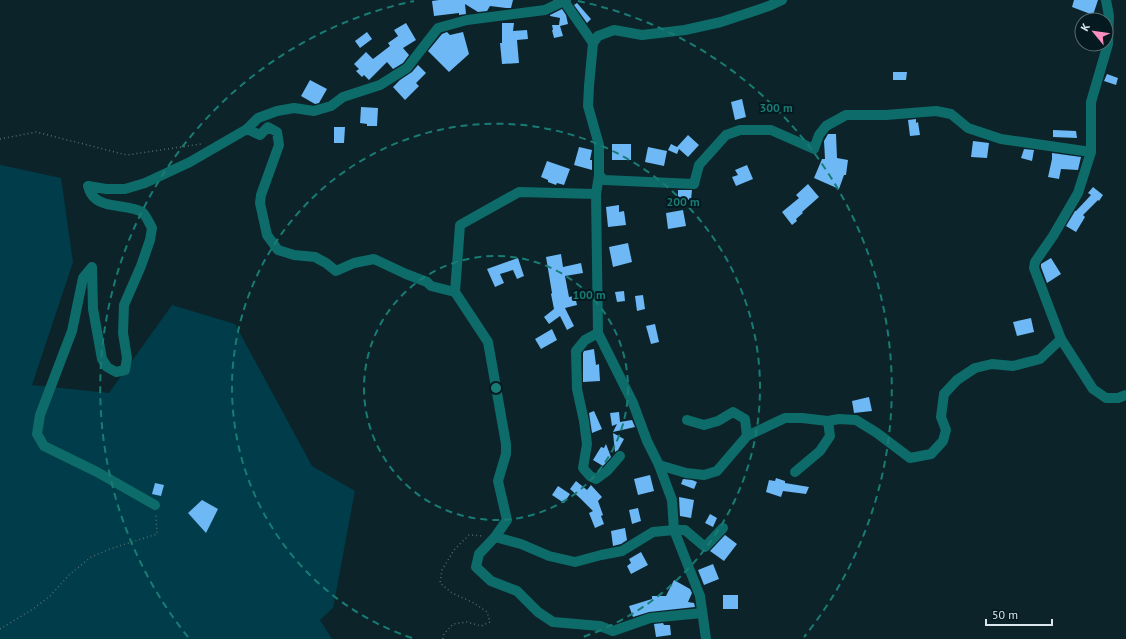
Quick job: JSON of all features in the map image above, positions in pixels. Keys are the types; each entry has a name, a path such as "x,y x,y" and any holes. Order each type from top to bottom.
{"street":[{"path":"155,505 97,472 44,446 37,434 40,415 72,331 83,278 92,267 93,309 102,359 107,367 116,372 126,370 127,358 123,333 124,305 141,266 150,240 152,228 143,212 100,202 92,195 88,186 106,189 125,188 145,183 190,162 247,129 258,118 276,111 294,108 314,111 331,106 343,96 380,85 407,68 438,28 467,20 545,10 563,0 593,43"},
{"path":"706,639 700,596 674,530 672,500 633,403 598,333 596,194 599,175 599,145 588,106 593,43 598,36 614,30 642,35 685,30 721,22 769,6 782,0"},
{"path":"1106,0 1109,16 1108,44 1091,102 1091,152 1078,194 1053,236 1035,262 1034,268 1061,339 1093,389 1106,398 1118,398 1126,394"},
{"path":"599,175 604,180 694,184 699,165 726,135 740,130 771,130 814,149 819,135 826,126 846,115 886,115 936,111 951,114 968,128 1001,139 1091,152"},
{"path":"247,129 260,135 268,127 277,132 280,145 261,195 260,203 267,235 278,250 294,255 315,257 336,271 354,263 374,259 427,282 431,286 455,292"},
{"path":"596,194 519,192 460,225 455,292 488,342 506,444 506,454 498,481 507,520 495,537 479,554 476,567 491,581 517,591 538,612 553,622 600,626 613,635 650,618 702,613"},
{"path":"598,333 585,340 576,351 577,389 587,444 583,468 590,476 596,479 607,471 620,456"},
{"path":"659,465 686,473 704,476 718,471 747,436 785,418 828,421 839,419 856,420 877,433 910,458 931,454 944,441 946,430 941,417 944,394 957,380 975,368 992,364 1013,366 1040,359 1061,339"},
{"path":"687,420 704,425 718,421 732,412 745,420 747,436"},
{"path":"795,472 820,452 830,436 828,421"},
{"path":"495,537 521,544 549,556 575,562 622,551 653,532 685,530 705,547 723,528"}],"path":[{"path":"0,139 36,132 127,155 206,144"},
{"path":"0,629 33,609 50,596 69,575 91,557 110,549 158,534 155,505"},
{"path":"443,639 444,634 453,624 467,622 481,626 490,622 487,612 474,603 452,593 440,583 442,570 454,550 470,535 495,537"}],"shaded area":[{"path":"0,164 61,178 73,262 32,385 109,393 172,305 235,324 312,466 355,491 333,608 320,620 332,639 0,639"}],"building":[{"path":"513,0 511,8 490,6 487,11 478,12 465,4 466,14 459,15 459,13 434,16 432,1"},
{"path":"1074,0 1098,0 1094,12 1085,12 1072,7"},
{"path":"577,3 591,19 587,23 574,5"},
{"path":"562,9 566,15 568,24 560,26 563,36 554,38 552,25 559,25 560,18 550,15"},
{"path":"406,23 416,40 403,48 409,55 403,63 393,69 387,62 369,80 364,75 362,77 356,71 359,69 354,64 366,52 373,59 390,46 388,43 398,36 394,30"},
{"path":"502,23 514,23 513,31 527,30 528,39 517,40 519,63 502,64 500,43 502,43"},
{"path":"367,32 372,39 360,48 355,41"},
{"path":"447,32 450,35 463,32 469,54 449,72 428,51 442,34"},
{"path":"418,65 426,73 416,83 419,86 405,100 393,87 412,72"},
{"path":"893,72 907,72 906,80 893,80"},
{"path":"1107,74 1118,78 1116,85 1104,81"},
{"path":"310,80 327,89 319,103 315,104 301,96"},
{"path":"742,99 746,117 735,120 731,102"},
{"path":"361,107 378,108 377,126 367,126 367,124 360,123"},
{"path":"916,119 916,123 918,122 920,135 910,136 908,120"},
{"path":"334,127 345,127 344,143 334,143"},
{"path":"1053,130 1076,131 1077,138 1053,137"},
{"path":"828,134 836,134 837,158 848,160 846,175 844,175 839,189 814,178 822,159 825,159 824,141"},
{"path":"688,135 699,145 688,157 679,149 677,154 668,150 671,144 677,147"},
{"path":"973,141 989,143 987,158 971,157"},
{"path":"612,144 631,144 631,160 612,160"},
{"path":"579,147 592,150 590,160 592,160 592,170 574,165"},
{"path":"648,147 667,151 664,166 645,162"},
{"path":"1024,149 1034,150 1032,161 1021,158"},
{"path":"1052,153 1081,157 1078,170 1061,169 1059,179 1048,177"},
{"path":"547,161 570,169 564,185 557,183 556,185 541,177"},
{"path":"747,165 753,179 736,186 732,177 738,175 735,170"},
{"path":"808,184 819,197 802,212 803,213 796,219 797,221 792,225 782,212 799,198 796,195"},
{"path":"1093,187 1103,195 1099,201 1098,200 1083,215 1085,217 1076,232 1066,226 1075,211 1091,195 1088,193"},
{"path":"678,190 692,190 691,200 678,199"},
{"path":"619,205 619,212 624,211 626,225 608,227 606,207"},
{"path":"683,210 686,226 668,229 666,213"},
{"path":"628,243 632,262 613,267 609,247"},
{"path":"561,254 563,267 581,263 583,273 565,276 569,297 575,296 577,305 565,308 574,326 567,330 560,316 549,324 544,317 554,309 546,257"},
{"path":"518,258 524,276 517,279 513,270 500,274 504,283 495,287 487,269"},
{"path":"1051,258 1061,274 1047,283 1041,264"},
{"path":"624,291 625,301 617,302 615,292"},
{"path":"643,295 645,309 637,311 635,296"},
{"path":"1031,318 1034,332 1017,336 1013,322"},
{"path":"655,324 659,342 651,344 646,326"},
{"path":"552,329 557,340 541,349 535,339"},
{"path":"594,349 596,365 599,364 600,381 583,382 583,353 584,351"},
{"path":"869,397 872,411 854,413 852,401"},
{"path":"594,411 602,429 592,433 589,413"},
{"path":"619,412 620,422 632,420 635,427 613,432 617,424 612,426 610,413"},
{"path":"613,433 624,439 618,450 615,452"},
{"path":"606,444 611,457 603,466 593,460 601,447 604,448"},
{"path":"650,475 654,491 638,495 634,479"},
{"path":"776,478 785,481 785,483 809,487 806,494 783,491 781,497 766,492 769,480 775,481"},
{"path":"683,479 697,482 694,489 681,484"},
{"path":"576,481 587,490 591,485 602,497 598,501 603,515 601,516 604,524 595,528 589,513 593,511 570,489"},
{"path":"155,483 164,485 161,496 152,494"},
{"path":"558,486 570,494 564,503 552,495"},
{"path":"679,497 694,500 691,518 680,516"},
{"path":"202,500 218,509 206,533 188,513"},
{"path":"638,508 641,521 632,524 629,510"},
{"path":"710,514 717,518 713,527 705,523"},
{"path":"625,528 627,540 621,544 613,546 611,531"},
{"path":"725,535 737,544 724,561 710,551"},
{"path":"641,552 648,565 631,574 627,566 631,563 629,559"},
{"path":"713,564 719,579 704,585 698,570"},
{"path":"674,580 690,589 692,593 688,602 694,603 695,607 649,612 633,617 629,606 652,599 652,596 666,596"},
{"path":"723,595 738,595 738,609 723,609"},
{"path":"663,623 664,625 670,625 671,635 656,637 654,624"}]}
